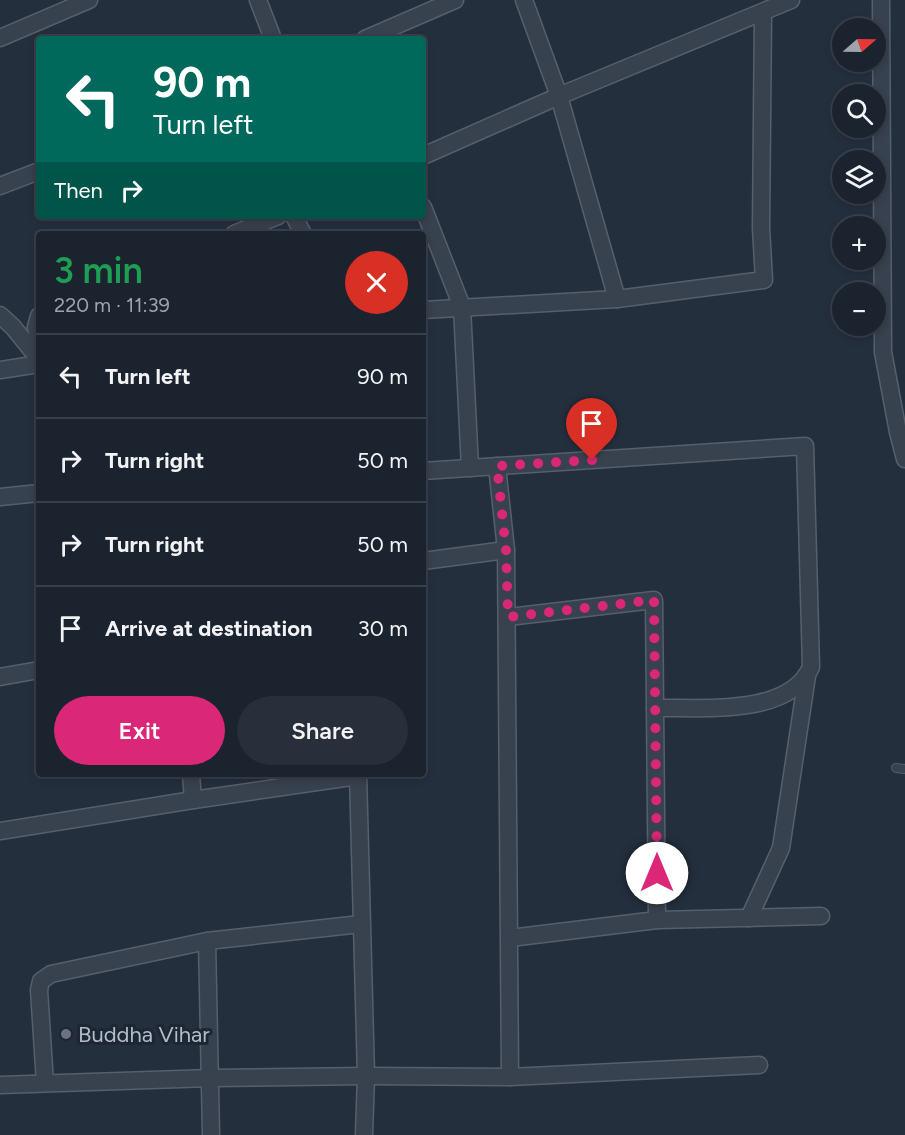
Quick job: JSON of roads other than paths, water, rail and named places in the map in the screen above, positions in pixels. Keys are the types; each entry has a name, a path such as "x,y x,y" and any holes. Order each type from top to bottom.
{"street":[{"path":"0,38 89,0"},
{"path":"258,0 272,36"},
{"path":"372,36 455,0"},
{"path":"524,0 559,96 617,299"},
{"path":"426,155 559,96 791,0"},
{"path":"881,0 883,352 905,459"},
{"path":"426,310 617,299 764,280 761,228 763,12"},
{"path":"0,186 36,172"},
{"path":"426,215 462,307 470,468"},
{"path":"241,231 271,219"},
{"path":"0,315 36,355"},
{"path":"0,370 36,364"},
{"path":"426,471 805,446 812,667 807,676 771,701 750,706 655,708"},
{"path":"497,466 506,550 508,617 510,1077"},
{"path":"0,497 36,493"},
{"path":"426,561 506,550"},
{"path":"508,617 654,600 657,920"},
{"path":"0,676 36,670"},
{"path":"749,918 781,849 807,676"},
{"path":"191,777 193,800"},
{"path":"0,831 345,777"},
{"path":"358,777 366,1076 364,1135"},
{"path":"510,938 657,920 821,916"},
{"path":"45,1083 39,990 41,981 51,974 207,941 361,924"},
{"path":"207,941 211,1135"},
{"path":"0,1085 211,1078 510,1077 759,1065"}],"place":[{"name":"Buddha Vihar","path":"66,1034"}]}
